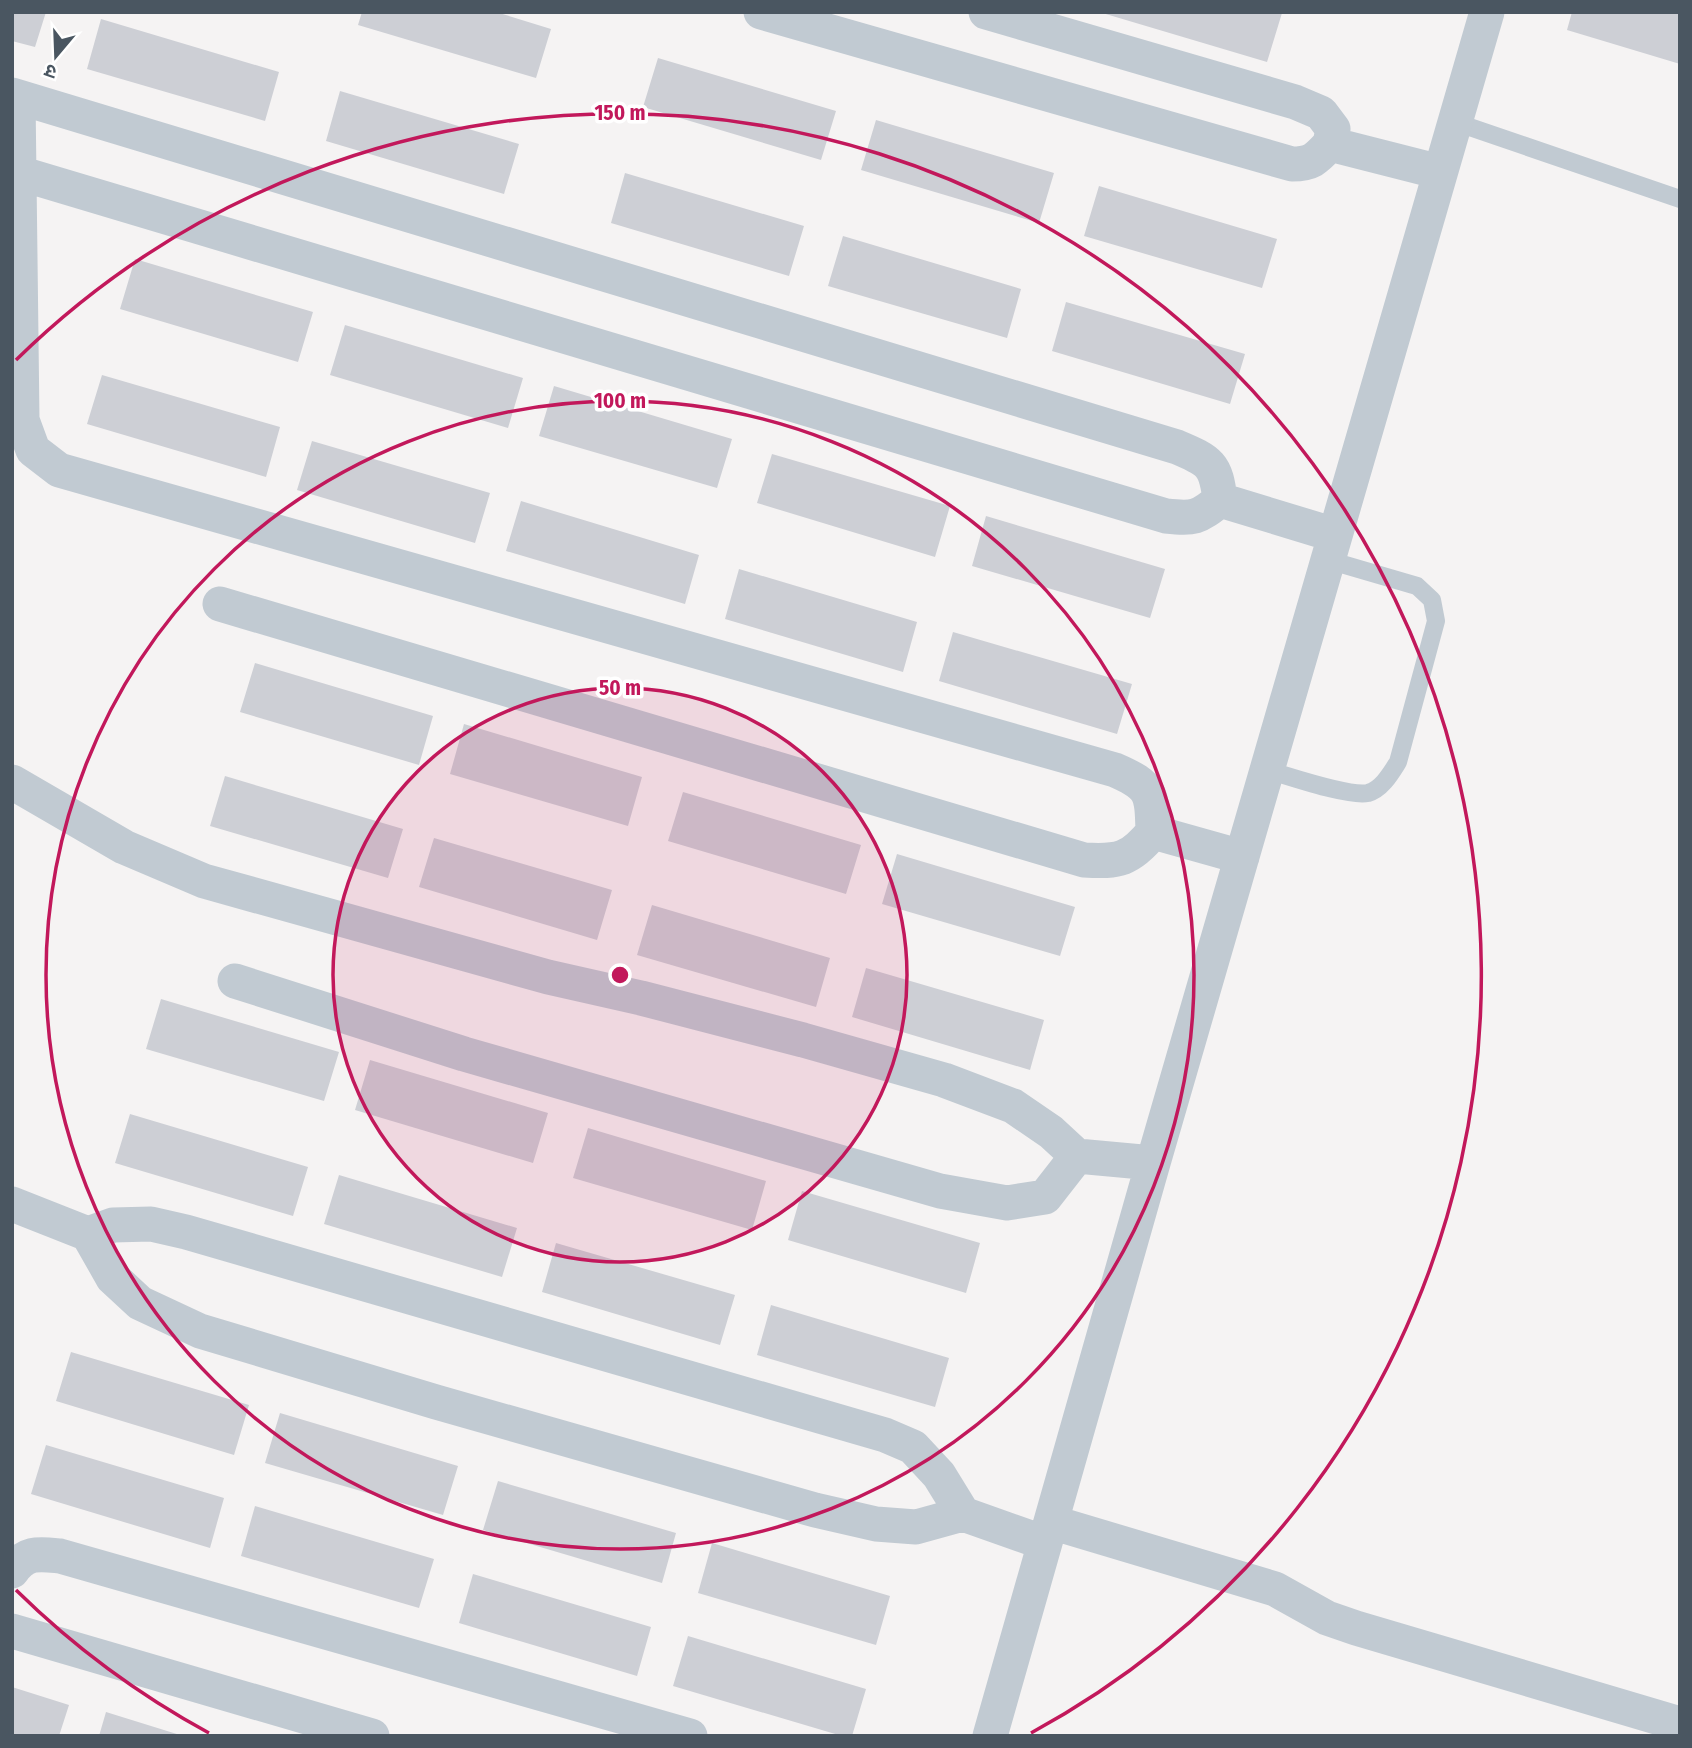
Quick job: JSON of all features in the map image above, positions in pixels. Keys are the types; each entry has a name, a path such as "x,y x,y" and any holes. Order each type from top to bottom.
{"street":[{"path":"761,12 1292,164 1307,164 1330,144 1333,129 1321,113 1295,102 986,12"},
{"path":"990,1736 1486,12"},
{"path":"220,604 1084,860 1110,862 1127,857 1153,832 1153,806 1148,790 1135,779 1115,770 59,470 33,450 22,420 19,173 15,96 1177,447 1200,457 1211,466 1217,479 1220,500"},
{"path":"1330,144 1440,172"},
{"path":"19,173 1166,516 1188,519 1203,514 1220,500"},
{"path":"1220,500 1331,548"},
{"path":"12,782 124,847 204,881 535,973 803,1040 944,1080 1013,1106 1051,1132 1077,1156 1153,1163"},
{"path":"1153,832 1242,857"},
{"path":"235,981 464,1055 940,1191 1007,1202 1045,1197 1077,1156"},
{"path":"12,1204 88,1234 113,1278 140,1303 200,1331 436,1402 827,1513 876,1524 916,1527 963,1514 1275,1589 1327,1618 1356,1628 1680,1724"},
{"path":"88,1234 113,1224 152,1224 186,1232 885,1434 913,1447 939,1475 963,1514"},
{"path":"12,1571 17,1564 35,1554 60,1556 690,1736"},
{"path":"12,1631 372,1736"}],"lane":[{"path":"1455,122 1680,199"},
{"path":"1267,770 1351,793 1370,793 1385,782 1398,762 1436,621 1432,600 1417,586 1331,548"}],"building":[{"path":"12,12 46,12 35,47 12,41"},
{"path":"362,12 496,12 551,29 536,78 358,25"},
{"path":"1099,12 1279,12 1282,13 1267,62"},
{"path":"1572,12 1680,12 1680,64 1567,30"},
{"path":"101,19 279,72 265,121 87,69"},
{"path":"658,58 836,111 821,160 643,107"},
{"path":"340,91 519,144 504,194 326,141"},
{"path":"876,120 1054,173 1039,223 861,170"},
{"path":"625,173 804,226 789,276 611,223"},
{"path":"1099,186 1277,239 1262,288 1084,236"},
{"path":"843,236 1021,289 1007,338 828,286"},
{"path":"135,259 313,312 298,362 120,309"},
{"path":"1066,302 1245,354 1230,404 1052,351"},
{"path":"345,325 523,378 508,428 330,375"},
{"path":"102,375 280,427 266,477 87,424"},
{"path":"554,386 732,439 717,488 539,436"},
{"path":"312,441 490,493 475,543 297,490"},
{"path":"772,454 950,506 935,557 757,503"},
{"path":"521,501 699,555 685,604 506,551"},
{"path":"986,516 1165,569 1150,618 972,566"},
{"path":"739,569 917,622 903,672 725,619"},
{"path":"953,632 1132,684 1117,734 939,681"},
{"path":"255,663 433,716 419,765 240,712"},
{"path":"464,724 642,777 628,826 450,774"},
{"path":"225,776 403,829 388,878 210,826"},
{"path":"683,792 861,845 846,894 668,841"},
{"path":"434,838 612,890 597,940 419,887"},
{"path":"897,854 1075,907 1060,956 882,904"},
{"path":"652,905 830,958 816,1007 637,955"},
{"path":"866,968 1044,1020 1030,1070 852,1017"},
{"path":"161,999 339,1052 324,1101 146,1049"},
{"path":"370,1060 548,1113 533,1163 355,1110"},
{"path":"130,1114 308,1167 293,1216 115,1163"},
{"path":"588,1128 766,1181 752,1230 573,1178"},
{"path":"339,1175 517,1228 502,1277 324,1224"},
{"path":"802,1191 980,1243 966,1293 788,1240"},
{"path":"556,1243 735,1295 720,1345 542,1292"},
{"path":"771,1305 949,1358 935,1407 757,1355"},
{"path":"71,1352 249,1405 234,1455 56,1401"},
{"path":"280,1413 458,1466 443,1515 265,1463"},
{"path":"46,1445 224,1498 210,1548 31,1494"},
{"path":"498,1481 676,1533 662,1583 483,1530"},
{"path":"255,1506 434,1559 419,1608 241,1556"},
{"path":"712,1543 890,1596 876,1645 698,1593"},
{"path":"473,1574 651,1627 637,1676 459,1623"},
{"path":"688,1636 866,1689 852,1736 842,1736 673,1686"},
{"path":"12,1687 69,1705 59,1736 12,1734"},
{"path":"106,1712 180,1735 180,1736 99,1736"}]}
